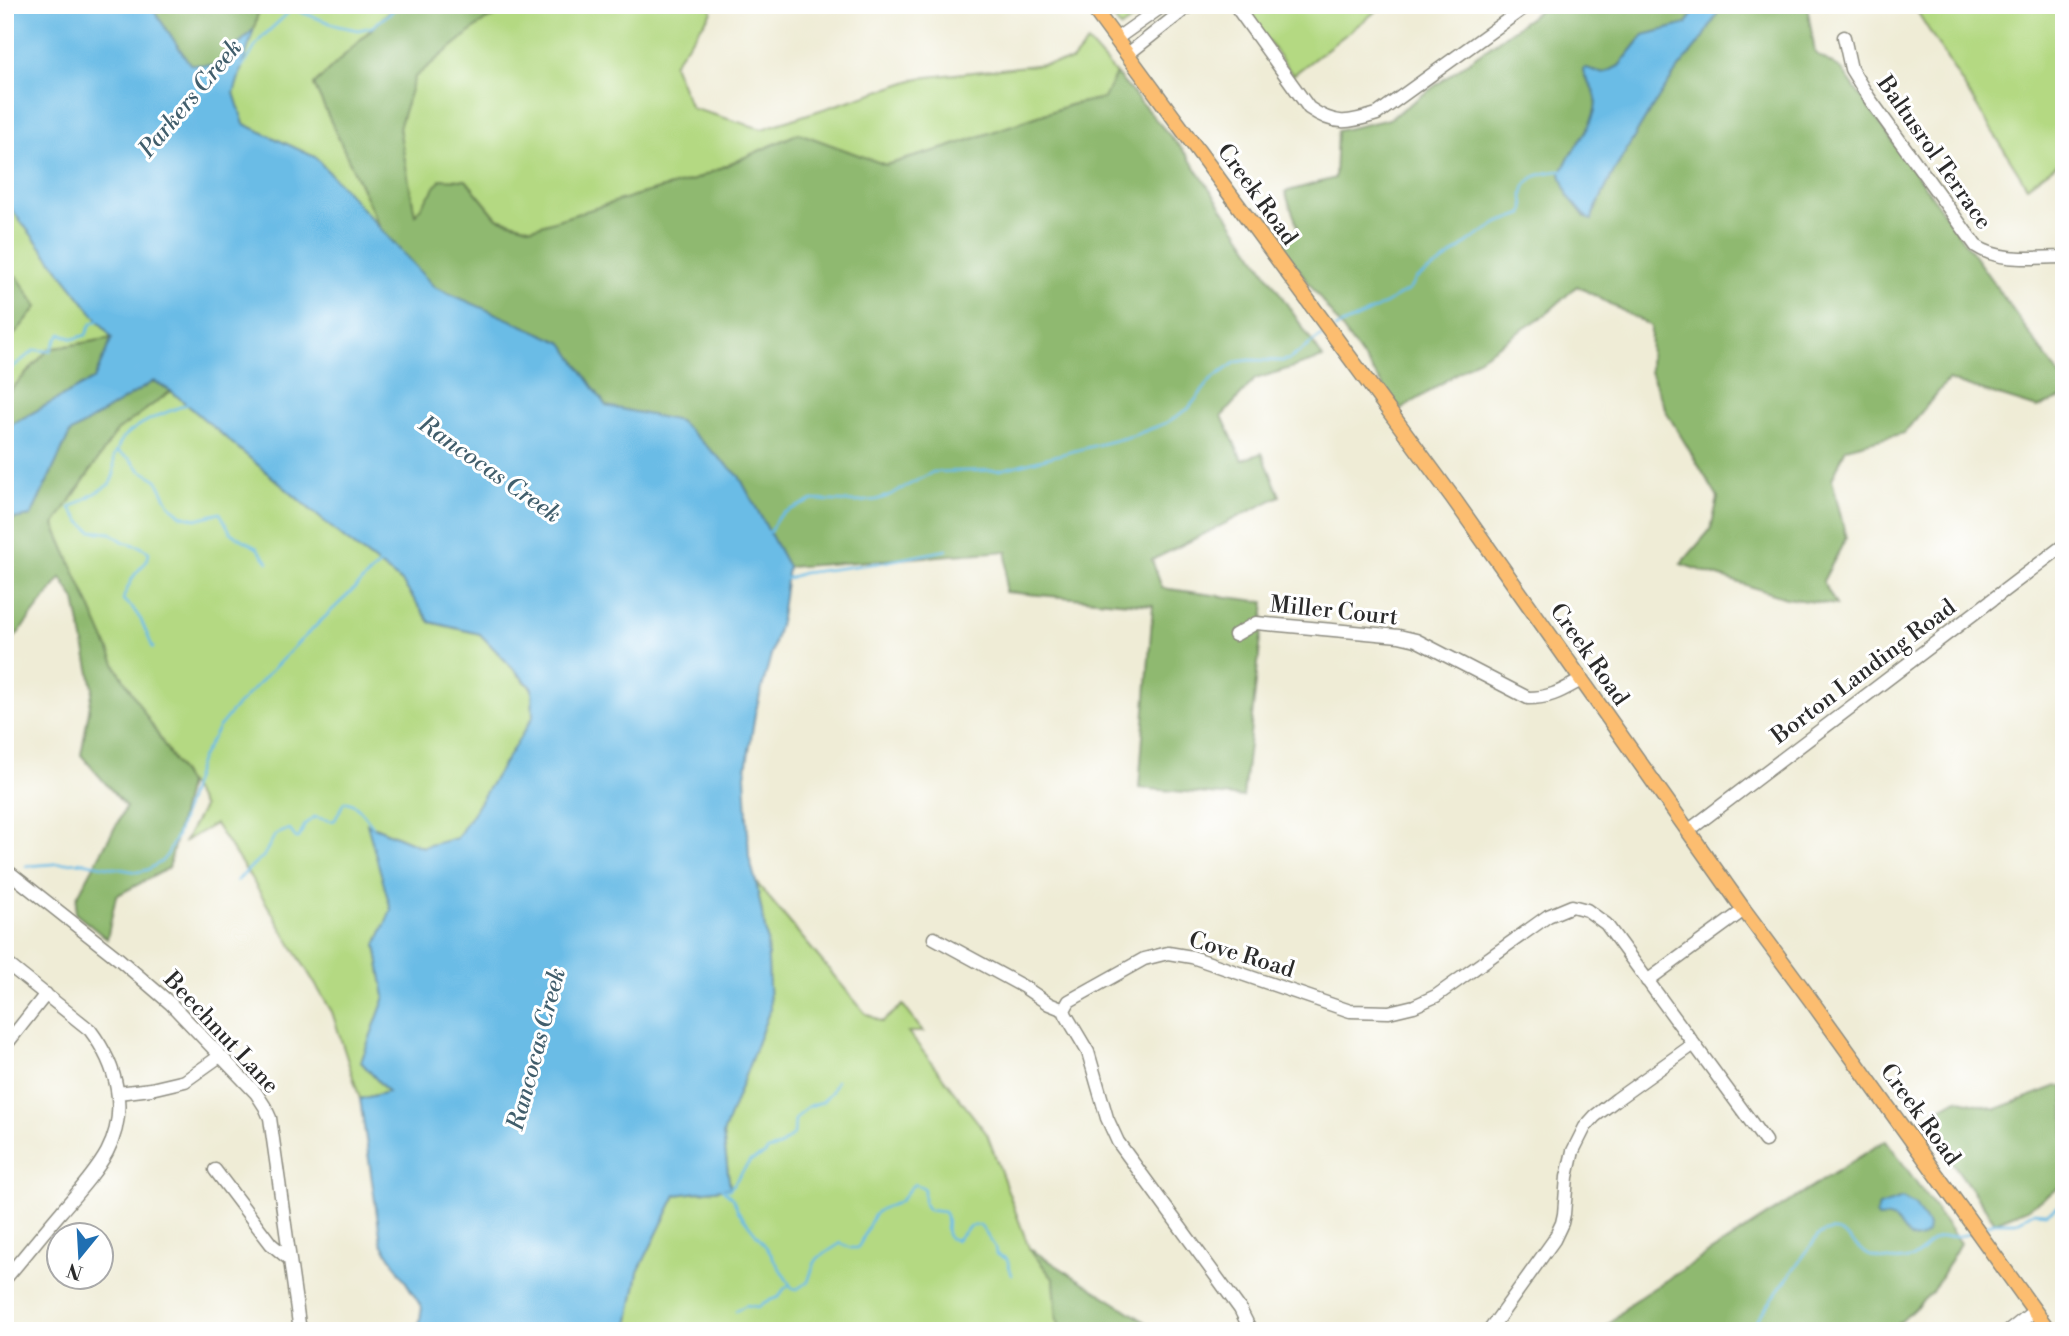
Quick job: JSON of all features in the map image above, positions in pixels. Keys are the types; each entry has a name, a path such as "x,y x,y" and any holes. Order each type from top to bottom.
{"main road":[{"name":"Creek Road","path":"1091,5 1453,498 1744,910 2049,1331"}],"street":[{"path":"1116,39 1164,5"},
{"path":"1128,54 1190,5"},
{"path":"1235,5 1310,108 1323,117 1350,122 1377,114 1528,5"},
{"name":"Baltusrol Terrace","path":"1844,37 1851,69 1976,246 1984,252 2005,257 2064,257"},
{"name":"Borton Landing Road","path":"1688,831 2064,544"},
{"name":"Miller Court","path":"1235,635 1256,623 1399,636 1416,640 1528,698 1553,695 1581,680"},
{"name":"Beechnut Lane","path":"5,869 154,988 256,1094 268,1113 300,1331"},
{"name":"Cove Road","path":"1065,1010 1069,1001 1098,984 1144,959 1168,953 1192,957 1350,1011 1389,1012 1414,1006 1436,996 1548,916 1572,906 1587,910 1606,924 1765,1141"},
{"path":"1647,981 1744,910"},
{"path":"934,939 1024,987 1049,1004 1065,1010 1088,1052 1107,1118 1118,1142 1240,1309 1251,1331"},
{"path":"5,962 78,1018 95,1037 115,1074 118,1093 118,1121 100,1163 5,1279"},
{"path":"5,1046 46,994"},
{"path":"1489,1331 1554,1240 1562,1223 1573,1151 1585,1127 1617,1099 1694,1044"},
{"path":"118,1093 185,1081 220,1056"},
{"path":"215,1170 271,1244 289,1259"},
{"path":"2009,1331 2034,1311"}],"green space":[{"path":"150,5 260,5 254,29 217,66 190,64"},
{"path":"260,5 396,5 314,85 382,232 315,157 244,124 234,93"},
{"path":"396,5 523,5 485,20 415,77 399,128 415,215 441,179 466,180 497,218 532,228 694,180 799,133 886,165 949,147 1070,105 1104,98 1116,74 1187,155 1323,358 1255,379 1222,416 1242,460 1262,453 1280,496 1152,560 1162,588 1265,602 1243,797 1139,788 1153,605 1005,592 1007,551 788,567 739,476 679,422 606,406 563,343 434,287 382,232 314,85"},
{"path":"523,5 710,5 712,12 673,64 691,108 762,129 919,78 1072,61 1088,42 1116,74 1104,98 1070,105 949,147 885,165 799,133 694,180 532,228 497,218 466,180 415,216 399,128 414,77 485,20"},
{"path":"1102,5 1154,5 1121,28"},
{"path":"1241,5 1384,5 1293,75"},
{"path":"1547,5 1697,5 1687,24 1644,35 1619,66 1603,74 1587,68 1583,70 1595,94 1595,109 1587,129 1561,174 1569,196 1585,217 1592,217 1613,173 1646,117 1677,70 1704,37 1722,5 1807,5 1815,53 1842,70 2064,382 2064,397 2037,408 1948,380 1904,433 1846,448 1832,479 1846,538 1823,581 1836,605 1786,598 1681,564 1711,529 1718,498 1667,413 1650,371 1651,326 1577,286 1546,314 1401,410 1282,246 1298,227 1285,192 1335,178 1337,131 1389,119"},
{"path":"1913,5 2064,5 2064,159 2027,186"},
{"path":"5,201 112,338 49,349 5,396 5,346 37,307 17,276 5,280"},
{"path":"17,276 37,307 5,346 5,280"},
{"path":"112,338 94,379 5,428 5,396 49,349"},
{"path":"154,381 171,391 117,431 54,525 117,668 188,784 169,868 116,896 107,939 75,913 77,897 126,807 81,755 93,688 75,600 61,578 5,650 5,520 31,516 70,433"},
{"path":"171,391 345,539 402,582 430,622 480,634 532,689 533,717 457,839 422,847 368,824 392,910 376,945 385,997 361,1062 388,1092 360,1099 332,1012 215,824 185,841 203,807 116,668 54,525 117,431"},
{"path":"756,882 865,1013 882,1022 903,1005 923,1032 908,1032 987,1134 1029,1248 1054,1280 1057,1320 1063,1331 627,1331 638,1272 676,1195 730,1188 723,1134 770,1009 767,939"},
{"path":"2057,1086 2064,1087 2064,1184 2027,1209 1995,1222 1921,1119 1957,1099 1997,1109"},
{"path":"1886,1140 1960,1243 1932,1292 1891,1331 1602,1331 1632,1302"},
{"path":"1029,1248 1150,1325 1150,1331 1063,1331 1057,1320 1054,1280"}],"water":[{"name":"Rancocas Creek","path":"5,5 150,5 190,64 217,66 254,29 234,93 244,124 315,157 434,287 563,343 606,406 679,421 739,476 788,567 781,618 755,714 745,775 749,857 767,939 770,1009 723,1134 730,1188 676,1195 638,1272 627,1331 418,1331 422,1308 381,1242 360,1099 388,1092 361,1062 385,997 376,945 391,910 367,824 422,847 457,838 533,717 532,688 480,634 430,622 402,582 345,539 171,391 154,381 70,433 31,516 5,520 5,428 94,379 112,338 5,201"},
{"path":"1697,5 1722,5 1704,37 1677,70 1646,117 1613,173 1592,220 1588,219 1568,196 1561,174 1595,109 1595,94 1583,69 1603,74 1619,66 1644,35 1687,24"},
{"path":"1902,1198 1915,1205 1928,1226 1927,1233 1921,1238 1912,1239 1893,1220 1875,1215 1879,1206"}],"waterway":[{"name":"Parkers Creek","path":"240,68 259,41 295,5"},
{"path":"293,9 338,26 358,30 372,27 400,5"},
{"path":"1335,328 1409,290 1416,279 1473,239 1498,223 1523,214 1523,196 1527,183 1544,173 1564,171"},
{"path":"5,373 35,350 50,351 61,334 73,339 86,335 91,324 99,320"},
{"path":"766,532 770,532 783,513 813,500 876,500 933,472 1000,470 1132,436 1166,423 1188,409 1212,379 1236,362 1290,359 1321,336"},
{"path":"153,648 141,620 123,600 133,577 147,560 149,552 124,542 111,533 91,531 70,508 110,484 114,474 114,456 122,439 131,431 155,417 190,403"},
{"path":"118,452 156,479 169,504 181,515 196,519 220,513 231,533 257,548 268,562"},
{"path":"785,579 803,573 879,563 947,550"},
{"path":"26,866 81,862 137,872 161,862 177,835 200,760 219,727 299,642 380,564"},
{"path":"237,881 263,857 275,835 289,829 299,838 305,824 314,817 335,820 344,802 357,807 373,826"},
{"path":"724,1190 730,1189 750,1161 779,1147 794,1134 795,1120 807,1107 822,1102 832,1091 836,1081"},
{"path":"722,1189 733,1198 738,1211 767,1248 792,1288 797,1289 808,1282 818,1258 841,1243 857,1248 876,1213 898,1202 916,1184 924,1188 924,1204 928,1210 944,1212 949,1238 956,1240 970,1226 980,1225 995,1247 996,1254 1007,1259 1012,1275"},
{"path":"1982,1227 1994,1222 2016,1222 2034,1212 2046,1213 2064,1203"},
{"path":"1745,1331 1754,1324 1818,1236 1828,1231 1842,1233 1866,1254 1886,1260 1911,1258 1937,1238 1970,1233"},
{"path":"736,1311 746,1305 758,1307 779,1297 789,1286"}]}
